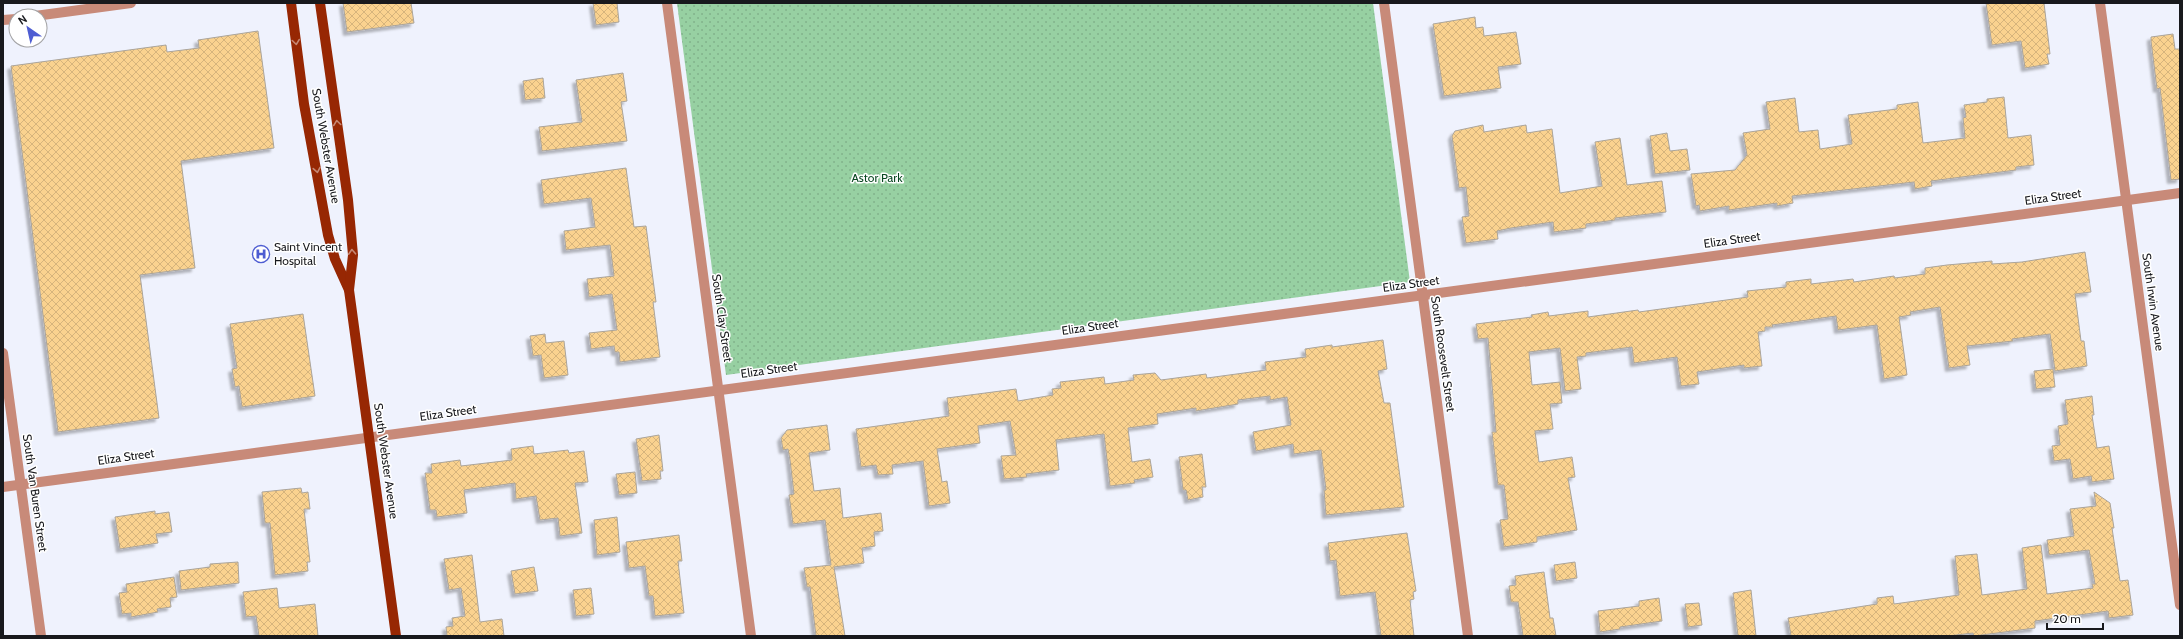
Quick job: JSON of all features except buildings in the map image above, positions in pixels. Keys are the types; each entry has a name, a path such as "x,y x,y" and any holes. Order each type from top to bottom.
{"main road":[{"name":"South Webster Avenue","path":"291,3 304,104 328,235 335,260 349,290"},
{"name":"South Webster Avenue","path":"320,3 353,255 349,290 396,636"}],"street":[{"path":"48,14 131,3"},
{"name":"South Clay Street","path":"667,3 751,636"},
{"name":"South Roosevelt Street","path":"1384,3 1468,636"},
{"name":"South Irwin Avenue","path":"2100,3 2180,605"},
{"name":"Eliza Street","path":"3,487 2180,192"},
{"name":"South Van Buren Street","path":"3,353 41,636"}],"green space":[{"name":"Astor Park","path":"677,3 1373,3 1410,282 726,375"}],"place":[{"name":"Saint Vincent Hospital","path":"261,254"}]}
